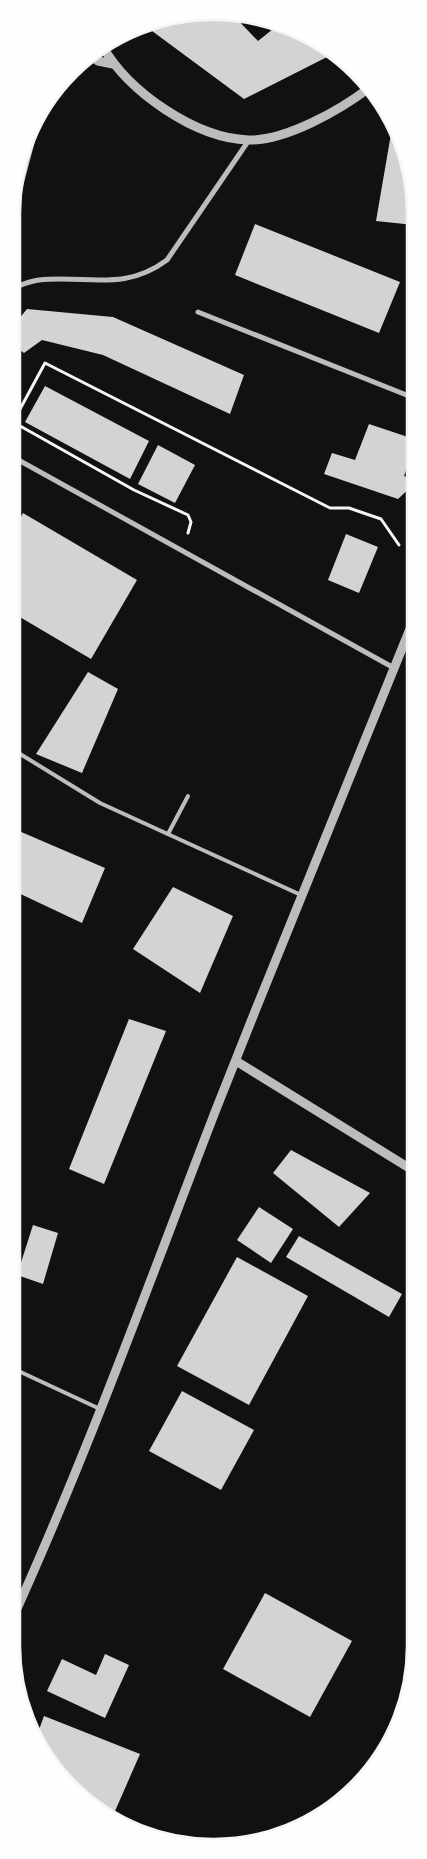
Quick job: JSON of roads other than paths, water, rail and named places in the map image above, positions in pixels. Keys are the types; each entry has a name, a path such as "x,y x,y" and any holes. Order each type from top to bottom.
{"street":[{"path":"106,53 113,64 160,105 187,121 215,134 249,140 283,133 319,120 364,92"},
{"path":"98,59 113,64"},
{"path":"20,286 37,281 129,279 151,272 167,260 249,140"},
{"path":"198,312 407,395"},
{"path":"20,461 394,668"},
{"path":"20,1603 140,1314 301,895 394,668 407,642"},
{"path":"236,1061 407,1167"}],"lane":[{"path":"20,755 100,803 301,895"},
{"path":"168,834 188,796"},
{"path":"20,1372 100,1409"}]}
